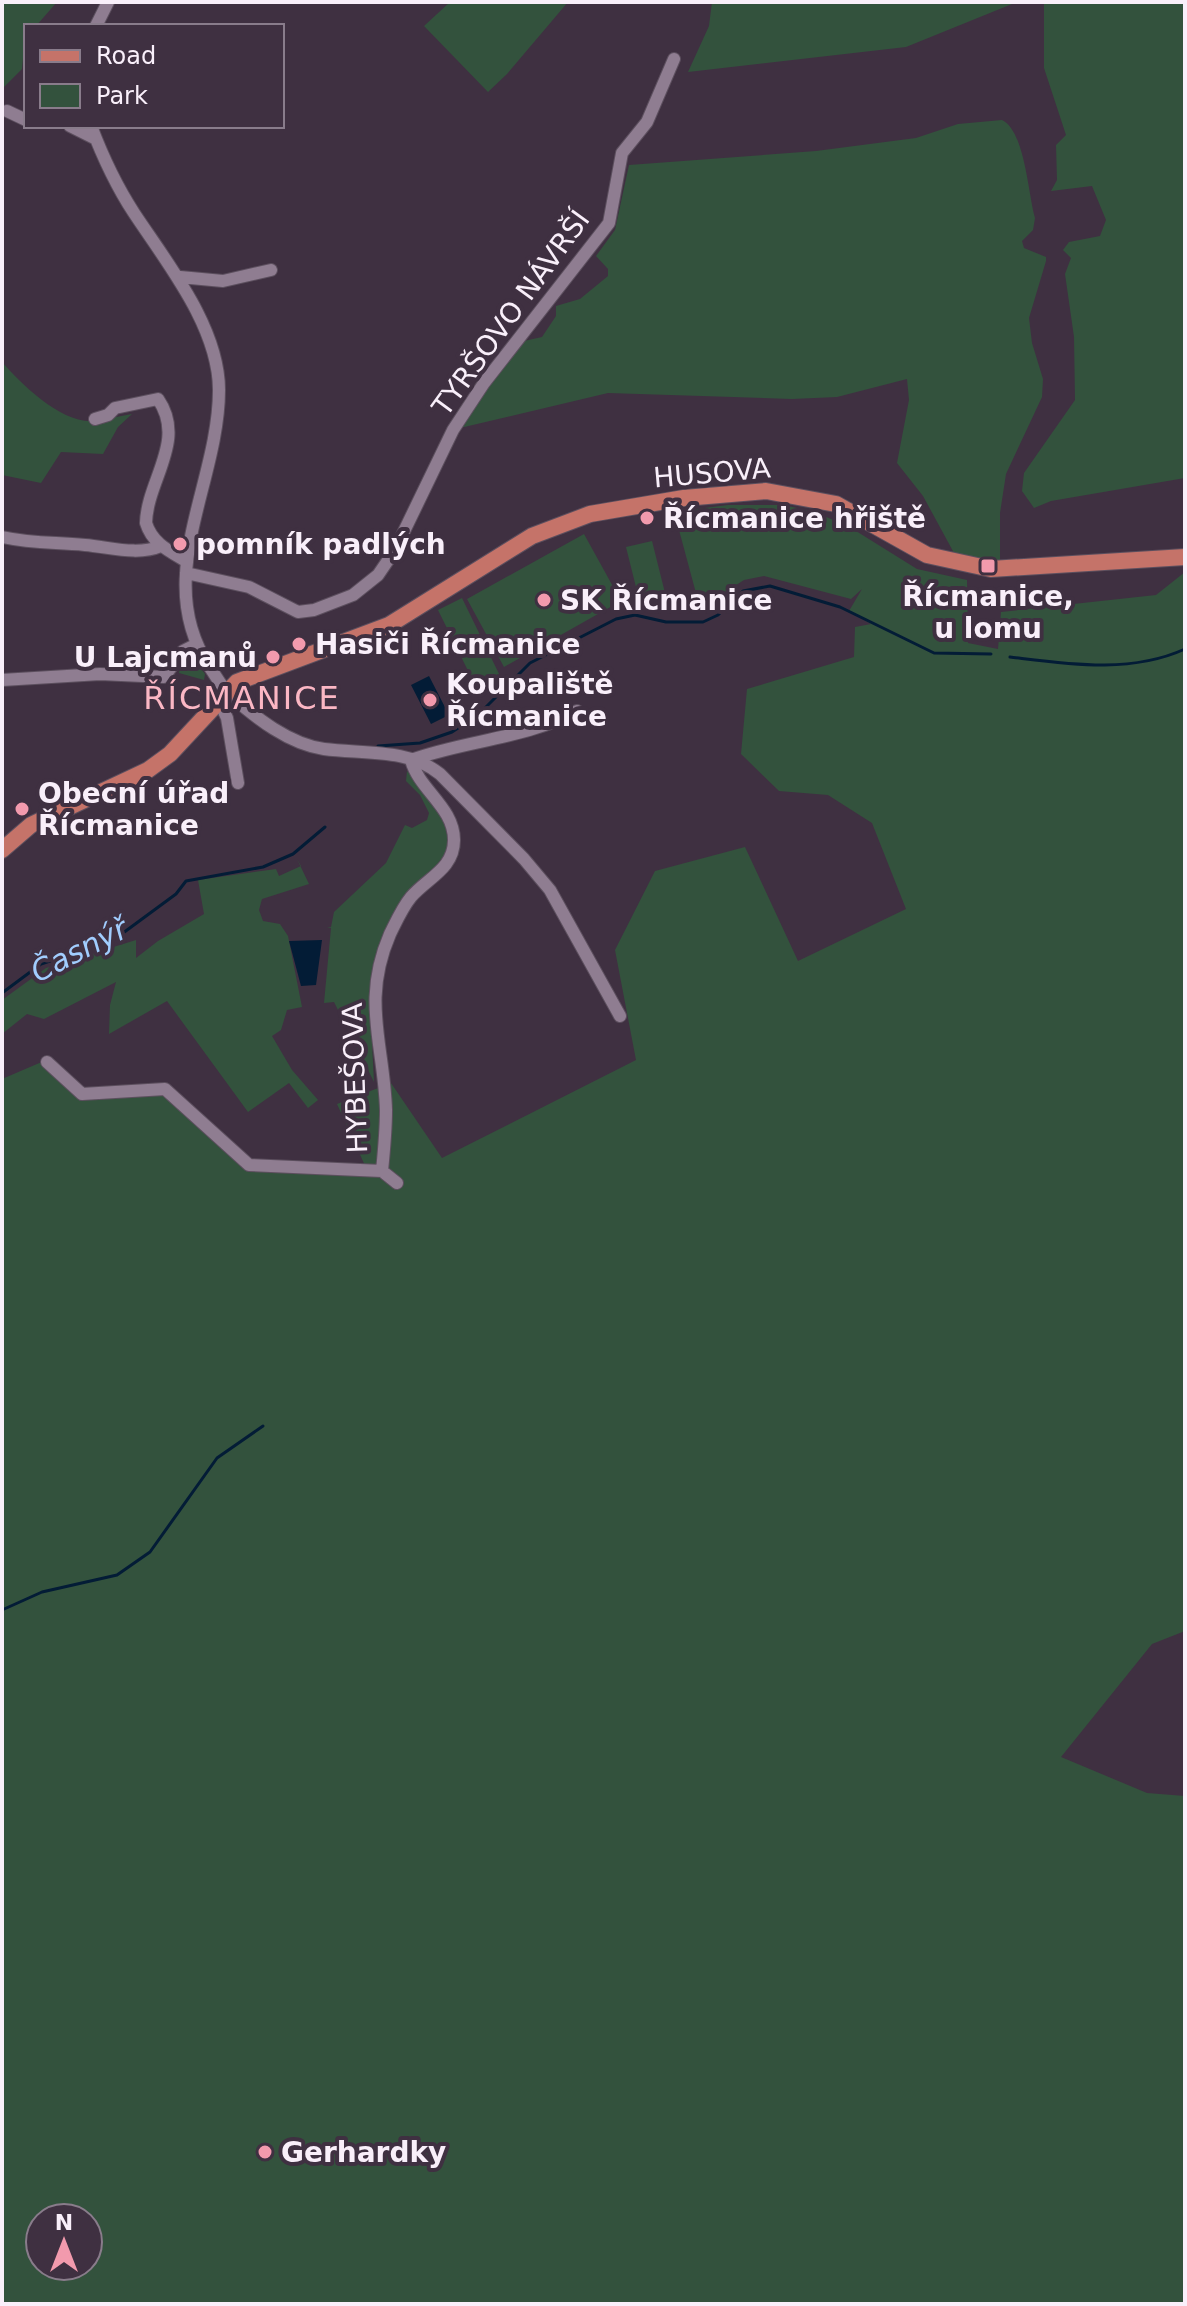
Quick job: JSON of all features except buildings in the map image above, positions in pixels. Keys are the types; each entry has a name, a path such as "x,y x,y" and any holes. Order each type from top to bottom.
{"main road":[{"name":"HUSOVA","path":"2,850 31,825 148,770 170,754 223,697 251,675 389,625 551,527 609,510 712,495 766,491 836,504 927,555 987,569 1185,557"}],"street":[{"path":"97,24 108,2"},
{"name":"TYRŠOVO NÁVRŠÍ","path":"186,567 249,587 298,612 314,610 353,595 378,575 395,550 453,430 484,383 609,223 622,153 647,122 674,59"},
{"path":"7,111 24,119"},
{"path":"74,128 96,139"},
{"path":"92,128 132,210 180,277 212,355 219,393 186,567 185,600 195,645 223,697 238,783"},
{"path":"180,277 223,281 271,270"},
{"path":"95,419 143,399 158,399 163,405 169,424 168,453 146,523 149,534 186,567"},
{"path":"2,537 39,545 81,544 147,552 161,546"},
{"path":"2,680 100,674 164,677 183,651 195,645"},
{"path":"223,697 277,731 316,747 372,751 426,764 453,785 541,880 597,969 620,1016"},
{"path":"411,760 456,745 510,738 577,711"},
{"name":"HYBEŠOVA","path":"397,1183 382,1171 386,1108 375,1029 375,991 387,944 401,913 412,895 445,866 454,836 446,813 416,773 411,760"},
{"path":"47,1062 82,1094 165,1089 249,1165 382,1171"}],"green space":[{"path":"2,2 57,2 38,24 24,24 22,69 2,89"},
{"path":"450,2 568,2 488,92 424,26"},
{"path":"712,2 1017,2 906,47 688,72 709,26"},
{"path":"1044,2 1185,2 1185,478 1051,501 1034,508 1022,491 1024,473 1075,400 1074,337 1065,274 1071,258 1063,250 1069,242 1100,236 1106,220 1092,186 1051,191 1057,180 1056,145 1066,135 1044,68"},
{"path":"1002,120 1010,126 1021,150 1035,218 1033,230 1022,241 1024,248 1046,257 1046,261 1029,318 1032,343 1043,379 1042,397 1006,474 1000,513 1000,560 988,562 954,553 923,496 897,463 909,400 907,379 837,397 792,399 608,393 460,428 479,397 524,341 542,337 556,316 556,306 580,299 608,276 608,269 596,256 615,230 629,165 816,151 916,138 958,124"},
{"path":"2,362 31,391 70,417 95,421 132,414 118,427 103,454 61,452 41,483 2,475"},
{"path":"728,505 784,505 814,512 848,526 917,569 967,580 968,643 998,649 1001,612 1156,595 1185,572 1185,1631 1152,1644 1061,1757 1147,1793 1185,1796 1185,2304 2,2304 2,1079 44,1061 79,1097 161,1092 251,1170 367,1170 337,1104 391,1083 442,1158 636,1060 615,950 655,871 745,847 798,961 906,909 872,823 828,795 779,791 741,754 747,689 854,657 855,627 871,624 849,611 862,589 851,599 764,576 744,580 700,608 679,530 734,521 680,527 678,517 681,511"},
{"name":"SK Řícmanice","path":"584,534 621,601 504,667 467,599"},
{"path":"652,541 665,593 639,599 626,547"},
{"name":"SK Řícmanice","path":"462,598 502,680 478,691 438,610"},
{"path":"191,655 205,674 204,680 179,673 181,662"},
{"path":"407,771 441,817 448,838 448,850 387,931 371,1024 374,1082 334,1002 324,1003 331,928 327,927 331,927 334,912 386,863 405,825 412,828 427,820 429,813 420,795 406,781"},
{"path":"300,866 309,884 262,899 259,910 263,921 280,924 288,936 302,1007 287,1010 281,1030 272,1036 292,1070 318,1100 308,1108 289,1083 248,1112 167,1001 109,1034 110,1005 116,982 44,1019 27,1014 2,1034 2,1000 46,968 136,940 136,958 204,914 198,880 276,869 279,876"}],"water":[{"name":"Koupaliště Řícmanice","path":"429,676 449,715 431,724 411,685"},
{"path":"322,940 316,985 301,986 289,941"}],"waterway":[{"name":"Časnýř","path":"378,746 420,743 452,732 478,715 530,663 616,619 635,615 666,622 703,622 718,615 743,591 770,586 840,607 934,653 991,654"},
{"name":"Časnýř","path":"1010,657 1076,664 1121,664 1143,662 1185,649"},
{"name":"Časnýř","path":"2,993 41,964 77,952 88,941 123,933 176,894 186,881 263,867 293,854 325,827"},
{"path":"2,1610 42,1592 117,1575 150,1552 217,1458 263,1426"}],"place":[{"name":"Řícmanice hřiště","path":"647,518"},
{"name":"pomník padlých","path":"180,544"},
{"name":"Řícmanice, u lomu","path":"988,566"},
{"name":"SK Řícmanice","path":"544,600"},
{"name":"Hasiči Řícmanice","path":"299,644"},
{"name":"U Lajcmanů","path":"273,657"},
{"name":"Koupaliště Řícmanice","path":"430,700"},
{"name":"Obecní úřad Řícmanice","path":"22,809"},
{"name":"Gerhardky","path":"265,2152"}],"district":[{"name":"ŘÍCMANICE","path":"242,698"}]}
